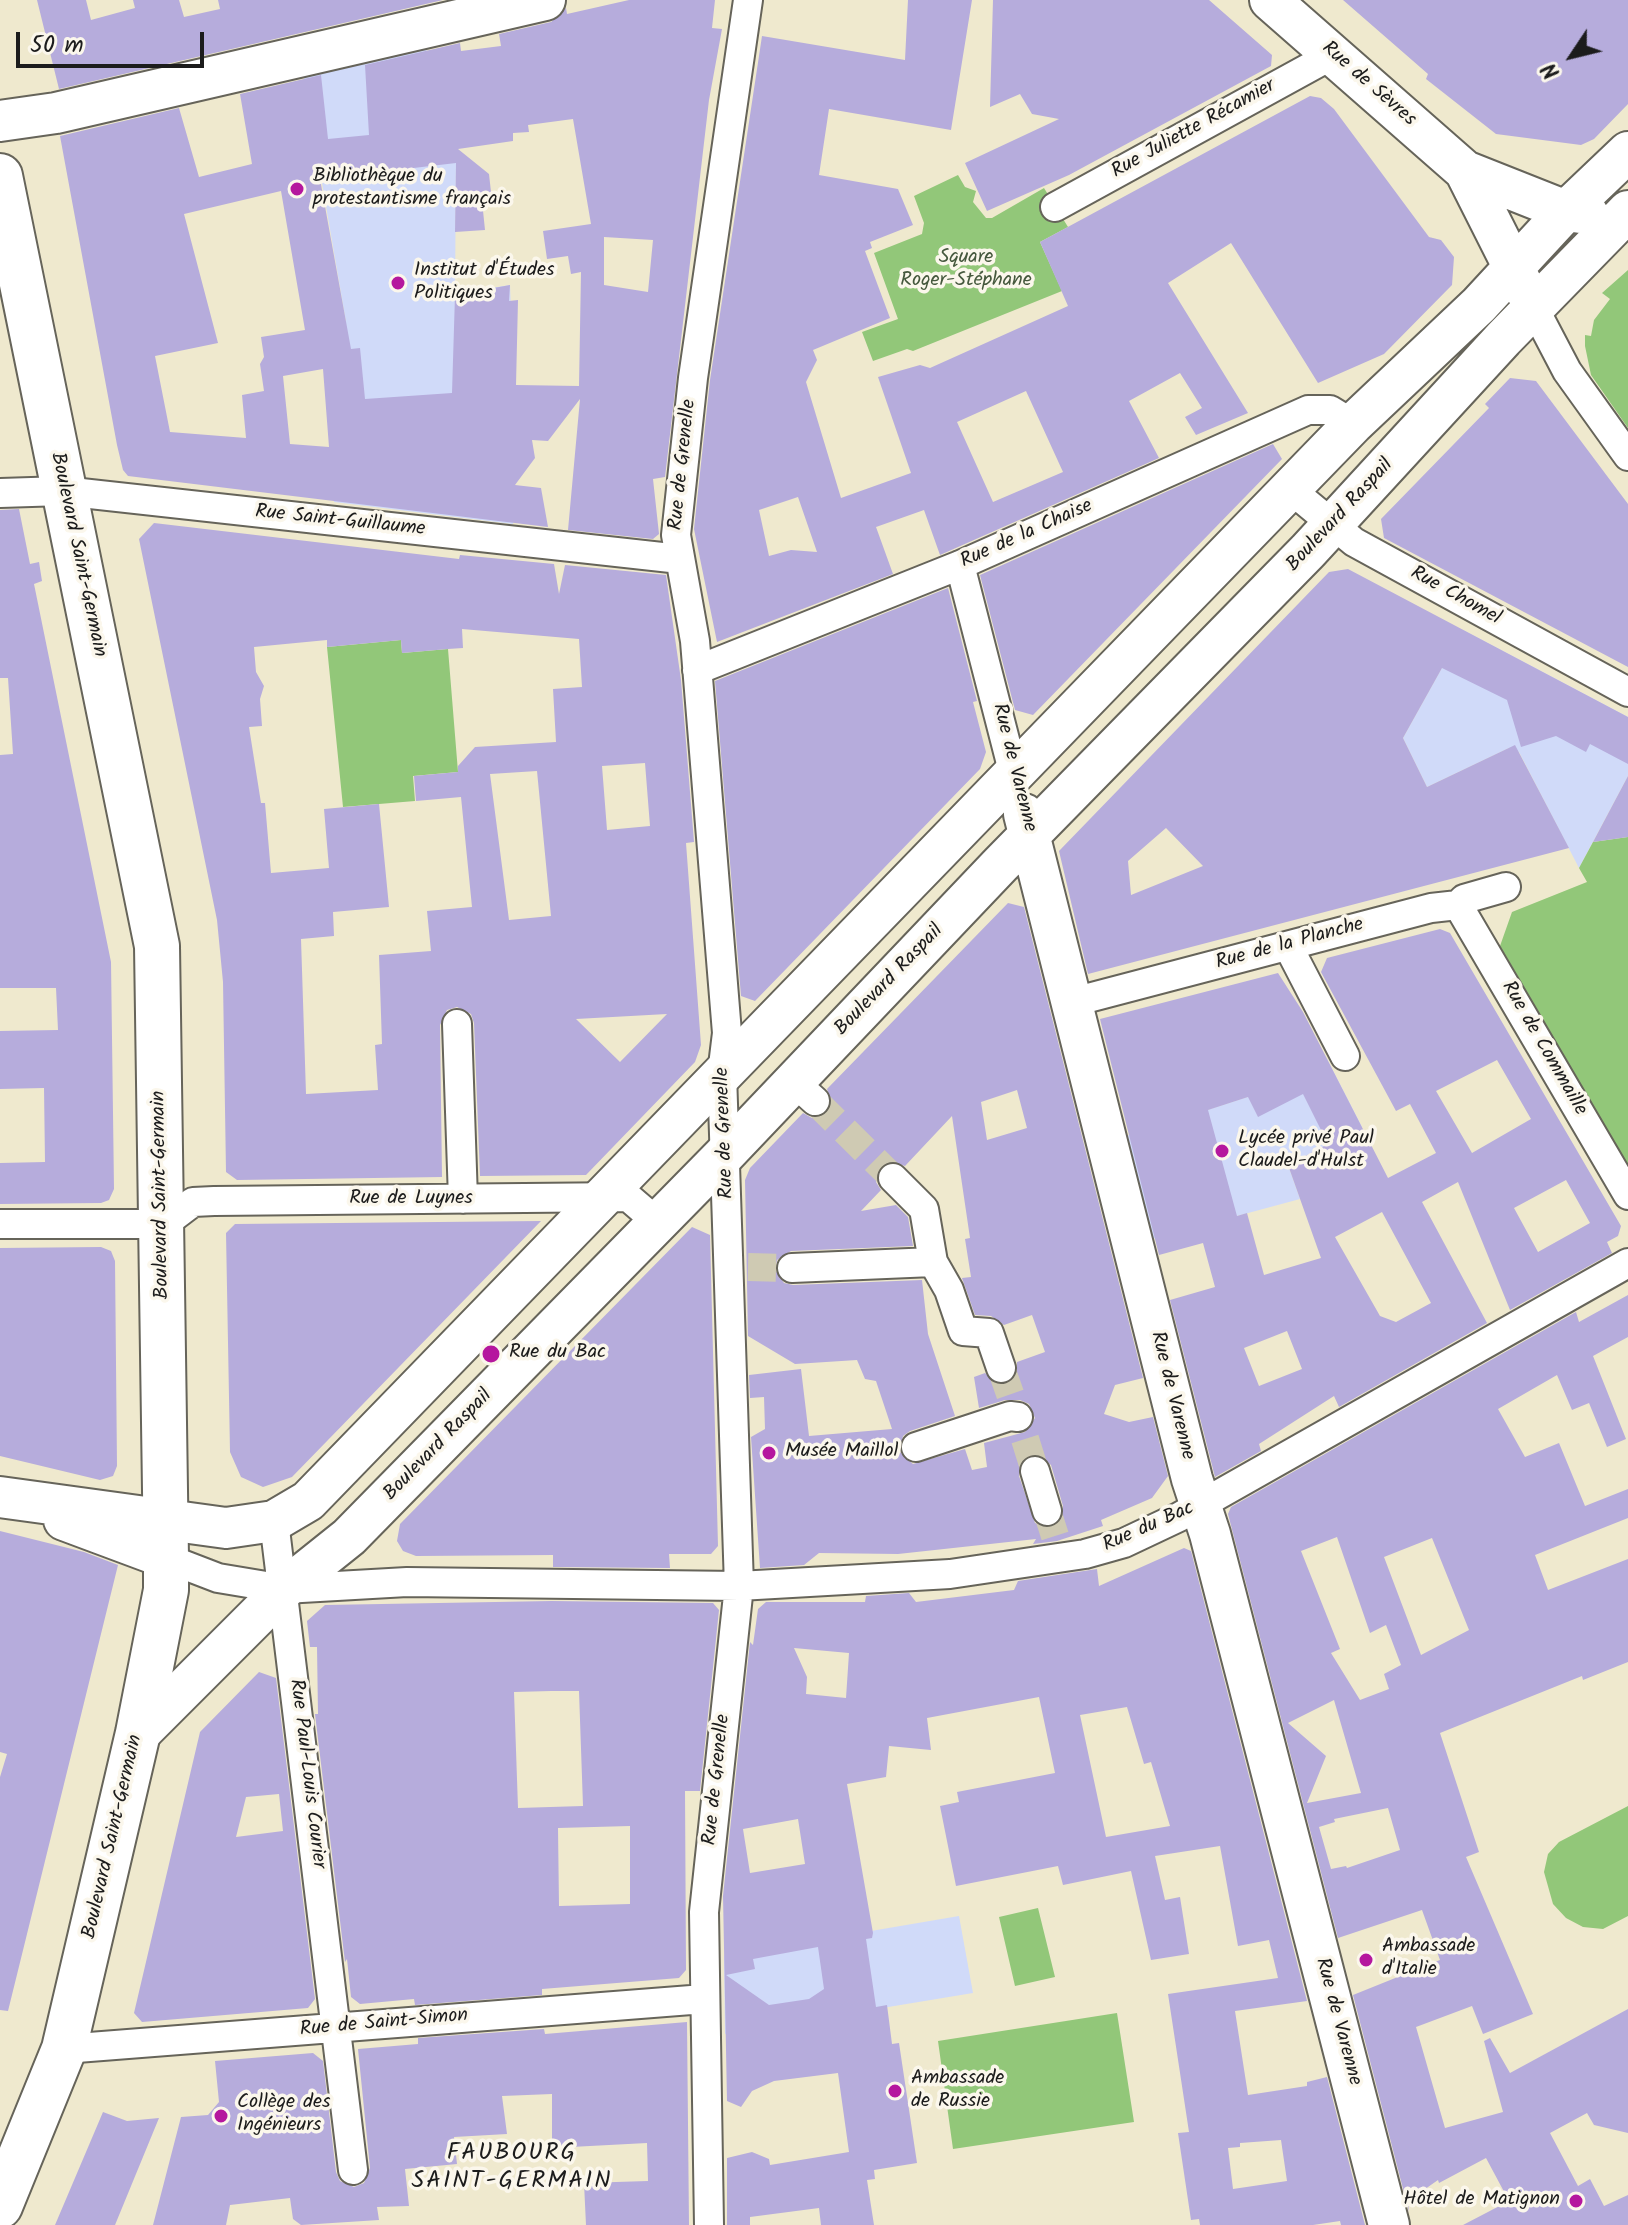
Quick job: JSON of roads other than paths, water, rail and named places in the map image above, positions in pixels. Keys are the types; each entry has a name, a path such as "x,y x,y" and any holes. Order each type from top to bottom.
{"main road":[{"path":"0,121 56,113 545,0"},
{"name":"Rue de Sèvres","path":"1270,0 1465,171 1566,211 1625,217"},
{"path":"166,1538 274,1521 308,1501 1353,424 1628,152"},
{"name":"Rue de Sèvres","path":"1465,171 1534,308"},
{"name":"Boulevard Saint-Germain","path":"0,176 157,946 164,1224 166,1538 166,1590 138,1735 64,2049 0,2206"},
{"name":"Boulevard Raspail","path":"138,1735 284,1589 349,1537 727,1152 804,1091 1030,836 1333,525 1534,308 1625,217"},
{"name":"Rue de Varenne","path":"1014,775 1389,2225"},
{"name":"Rue du Bac","path":"0,1497 166,1538"}],"street":[{"name":"Rue de Grenelle","path":"709,2225 704,1912 739,1586 739,1267 722,1074 727,1033 697,670 676,535 682,465 748,0"},
{"name":"Rue Juliette Récamier","path":"1055,207 1334,54"},
{"path":"1534,308 1567,371 1628,456"},
{"name":"Rue de la Chaise","path":"697,670 960,565 1308,410 1330,410 1353,424"},
{"name":"Rue Chomel","path":"1290,489 1354,542 1628,692"},
{"name":"Rue Saint-Guillaume","path":"0,493 63,491 680,559"},
{"name":"Rue de Varenne","path":"960,565 1014,775"},
{"name":"Rue de la Planche","path":"1073,1002 1431,908 1458,905 1464,899 1506,887"},
{"name":"Rue de Commaille","path":"1458,905 1628,1195"},
{"path":"1288,946 1345,1056"},
{"path":"457,1024 463,1199"},
{"path":"893,1178 924,1209 933,1262 949,1290 963,1331 989,1333 1001,1368"},
{"name":"Rue de Luynes","path":"164,1224 193,1202 628,1197 657,1222"},
{"path":"0,1224 164,1224"},
{"path":"792,1268 933,1262"},
{"name":"Rue du Bac","path":"166,1538 218,1578 284,1589 407,1582 739,1586 950,1574 1055,1535 1124,1543 1201,1505 1628,1263"},
{"path":"916,1447 1010,1416 1020,1421"},
{"path":"1035,1471 1055,1535"},
{"name":"Rue Paul-Louis Courier","path":"274,1521 353,2170"},
{"name":"Rue de Saint-Simon","path":"64,2049 704,1999"}],"tunnel":[{"path":"815,1101 893,1178"},
{"path":"748,1267 792,1268"},
{"path":"1001,1368 1015,1408"},
{"path":"1025,1439 1035,1471"},
{"path":"1047,1511 1055,1536"}],"place":[{"name":"Bibliothèque du protestantisme français","path":"297,189"},
{"name":"Institut d'Études Politiques","path":"398,283"},
{"name":"Lycée privé Paul Claudel-d'Hulst","path":"1222,1151"},
{"name":"Rue du Bac","path":"491,1354"},
{"name":"Musée Maillol","path":"769,1453"},
{"name":"Ambassade d'Italie","path":"1366,1960"},
{"name":"Ambassade de Russie","path":"895,2091"},
{"name":"Collège des Ingénieurs","path":"221,2116"},
{"name":"Hôtel de Matignon","path":"1576,2201"}],"district":[{"name":"FAUBOURG SAINT-GERMAIN","path":"512,2169"}],"park label":[{"name":"Square Roger-Stéphane","path":"966,270"}]}
